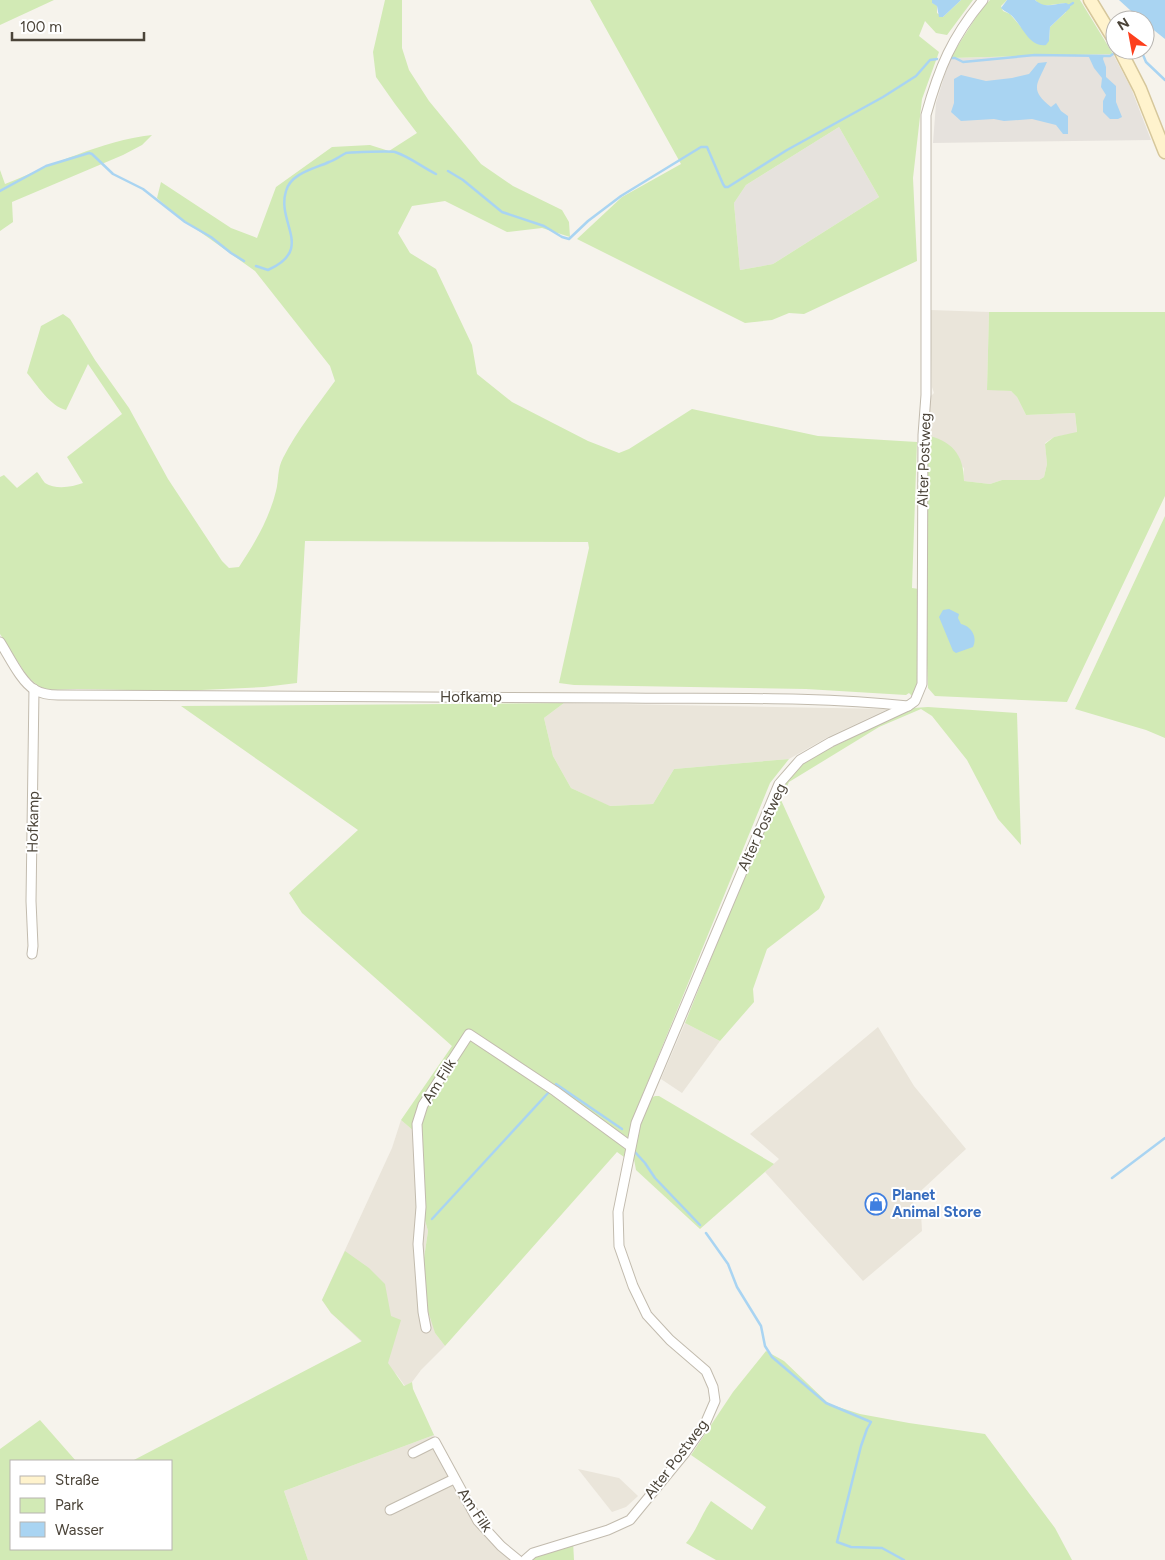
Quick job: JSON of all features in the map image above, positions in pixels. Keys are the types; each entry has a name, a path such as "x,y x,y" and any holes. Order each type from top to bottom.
{"main road":[{"path":"1090,0 1105,25"},
{"path":"1125,60 1140,89 1165,152"}],"street":[{"name":"Alter Postweg","path":"525,1560 533,1553 608,1530 630,1520 705,1424 715,1401 713,1387 706,1371 670,1340 647,1315 633,1286 619,1246 618,1212 630,1146 636,1123 779,784 800,760 831,742 908,706 915,701 922,684 922,464 926,386 926,115 936,78 951,45 983,0"},
{"path":"0,642 24,679 34,689"},
{"name":"Hofkamp","path":"32,954 34,689 45,694 58,695 718,699 871,702 908,706"},
{"name":"Am Filk","path":"426,1328 422,1312 418,1244 421,1207 417,1124 423,1105 469,1034 555,1091 630,1146"},
{"name":"Am Filk","path":"413,1453 435,1442 478,1521 501,1546 518,1560"},
{"name":"Am Filk","path":"390,1510 454,1479"}],"shaded area":[{"path":"1105,54 1105,60 1116,60 1131,88 1151,140 933,143 936,103 950,58"},
{"path":"839,127 879,197 773,264 740,270 734,203 746,185"},
{"path":"930,310 989,312 987,389 1011,391 1017,397 1026,415 1075,413 1077,433 1054,437 1045,443 1047,464 1044,477 1039,480 1002,480 990,484 964,481 964,468 925,435 928,399 934,393 932,387"},
{"path":"564,703 888,709 828,737 789,759 674,769 653,804 609,806 571,788 553,756 544,718"},
{"path":"685,1023 720,1041 682,1093 661,1079"},
{"path":"878,1027 914,1086 966,1149 911,1200 921,1213 922,1231 863,1281 765,1172 779,1159 750,1134"},
{"path":"401,1120 422,1138 424,1217 428,1231 423,1265 435,1333 445,1346 412,1382 405,1386 397,1375 331,1313 322,1300 392,1148"},
{"path":"434,1435 482,1520 519,1560 308,1560 284,1491"},
{"path":"578,1469 619,1478 638,1496 626,1507 612,1512"}],"green space":[{"path":"0,0 54,0 0,25"},
{"path":"385,0 402,0 402,48 409,70 429,101 481,164 513,186 562,210 569,222 570,237 542,228 507,232 445,201 412,206 398,233 410,253 436,269 472,345 477,374 512,402 588,441 619,453 629,449 692,409 818,436 917,442 912,588 919,589 917,681 913,697 909,693 906,695 806,689 574,685 559,683 589,548 588,542 305,541 297,683 264,687 180,691 48,690 38,686 27,676 0,634 0,477 4,475 17,488 37,472 45,483 54,487 69,487 83,483 67,457 122,414 88,364 66,410 60,408 44,394 27,373 41,326 63,314 70,319 95,360 129,408 168,479 222,561 229,568 239,567 256,540 270,511 283,458 301,428 335,381 330,366 255,271 175,214 157,198 161,182 231,228 257,238 276,187 332,147 370,145 389,151 417,133 376,77 373,52"},
{"path":"590,0 932,0 932,3 937,5 937,13 943,17 961,0 973,0 947,35 936,33 925,21 919,36 939,52 922,99 913,178 917,261 804,314 789,313 772,320 745,323 577,239 622,197 681,164","holes":["839,127 879,197 773,264 740,270 734,203 746,185"]},
{"path":"990,0 1007,0 1001,6 1003,11 1010,14 1021,27 1049,41 1050,27 1066,12 1066,3 1042,6 1035,0 1080,0 1105,41 1105,54 950,58 980,11"},
{"path":"152,135 142,145 123,155 12,202 13,222 0,231 0,170 5,184 95,148"},
{"path":"989,312 1165,312 1165,496 1067,702 935,696 928,688 925,610 925,435 942,440 954,450 962,463 964,481 990,484 1002,480 1039,480 1044,477 1047,464 1045,444 1054,437 1077,432 1075,413 1026,415 1017,397 1011,391 987,390"},
{"path":"1165,516 1165,738 1146,730 1075,709"},
{"path":"564,703 544,718 553,756 571,788 610,806 653,804 674,769 789,759 770,783 633,1118 624,1157 617,1152 445,1346 435,1333 428,1311 423,1265 428,1231 424,1217 422,1138 401,1120 452,1046 302,913 289,893 358,830 181,706"},
{"path":"928,707 1017,713 1021,845 998,819 967,760 932,716 921,709 879,727 789,782 781,800 825,897 819,909 767,949 753,989 754,1002 720,1041 685,1023 758,841 784,783 801,764 812,757 913,708"},
{"path":"659,1096 774,1164 700,1229 636,1170 633,1154 639,1125 651,1098"},
{"path":"345,1251 369,1268 385,1284 391,1316 401,1320 388,1363 404,1386 412,1382 413,1389 434,1435 284,1491 308,1560 0,1560 0,1449 40,1420 75,1460 10,1460 10,1550 172,1550 172,1460 134,1460 362,1341 331,1313 322,1300"},
{"path":"766,1351 784,1361 829,1404 860,1414 985,1434 1055,1528 1072,1560 716,1560 686,1543 711,1501 752,1530 766,1507 691,1455 733,1392"},
{"path":"573,1541 574,1560 525,1560"}],"water":[{"path":"932,0 961,0 943,17 939,17 937,6 932,3"},
{"path":"1007,0 1035,0 1046,5 1066,3 1070,5 1070,8 1050,27 1049,41 1046,45 1040,45 1030,39 1015,19 1001,8"},
{"path":"1119,0 1165,0 1165,39 1155,31 1155,10 1130,10"},
{"path":"1088,55 1104,55 1106,77 1116,86 1116,102 1122,117 1110,119 1103,112 1103,101 1106,95 1101,87 1102,78 1094,68"},
{"path":"1047,62 1038,82 1037,91 1051,107 1056,103 1061,111 1068,116 1068,134 1063,134 1056,125 1032,119 961,121 951,112 954,103 954,79 961,75 986,81 1012,78 1029,74 1038,63"},
{"path":"949,609 959,614 958,618 961,624 968,627 973,633 975,639 973,647 956,653 953,651 939,617 943,610"}],"waterway":[{"path":"951,58 963,62 1035,55 1105,56"},
{"path":"448,171 463,180 502,212 544,226 569,239 588,221 621,196 701,147 707,147 723,184 725,187 728,187 787,150 883,97 916,76 930,60 937,59"},
{"path":"1145,60 1165,80"},
{"path":"256,266 268,270 282,262 289,253 292,244 284,203 286,191 293,180 304,172 346,153 395,152 436,174"},
{"path":"0,191 46,166 89,153 113,174 143,189 185,222 211,237 244,261"},
{"path":"556,1084 622,1129"},
{"path":"432,1219 548,1093"},
{"path":"1112,1178 1165,1138"},
{"path":"634,1151 655,1178 700,1225"},
{"path":"706,1233 728,1264 737,1287 761,1326 765,1346 772,1357 826,1403 871,1422 861,1446 837,1542 851,1547 882,1548 904,1560"}],"place":[{"name":"Planet Animal Store","path":"876,1204"}]}
